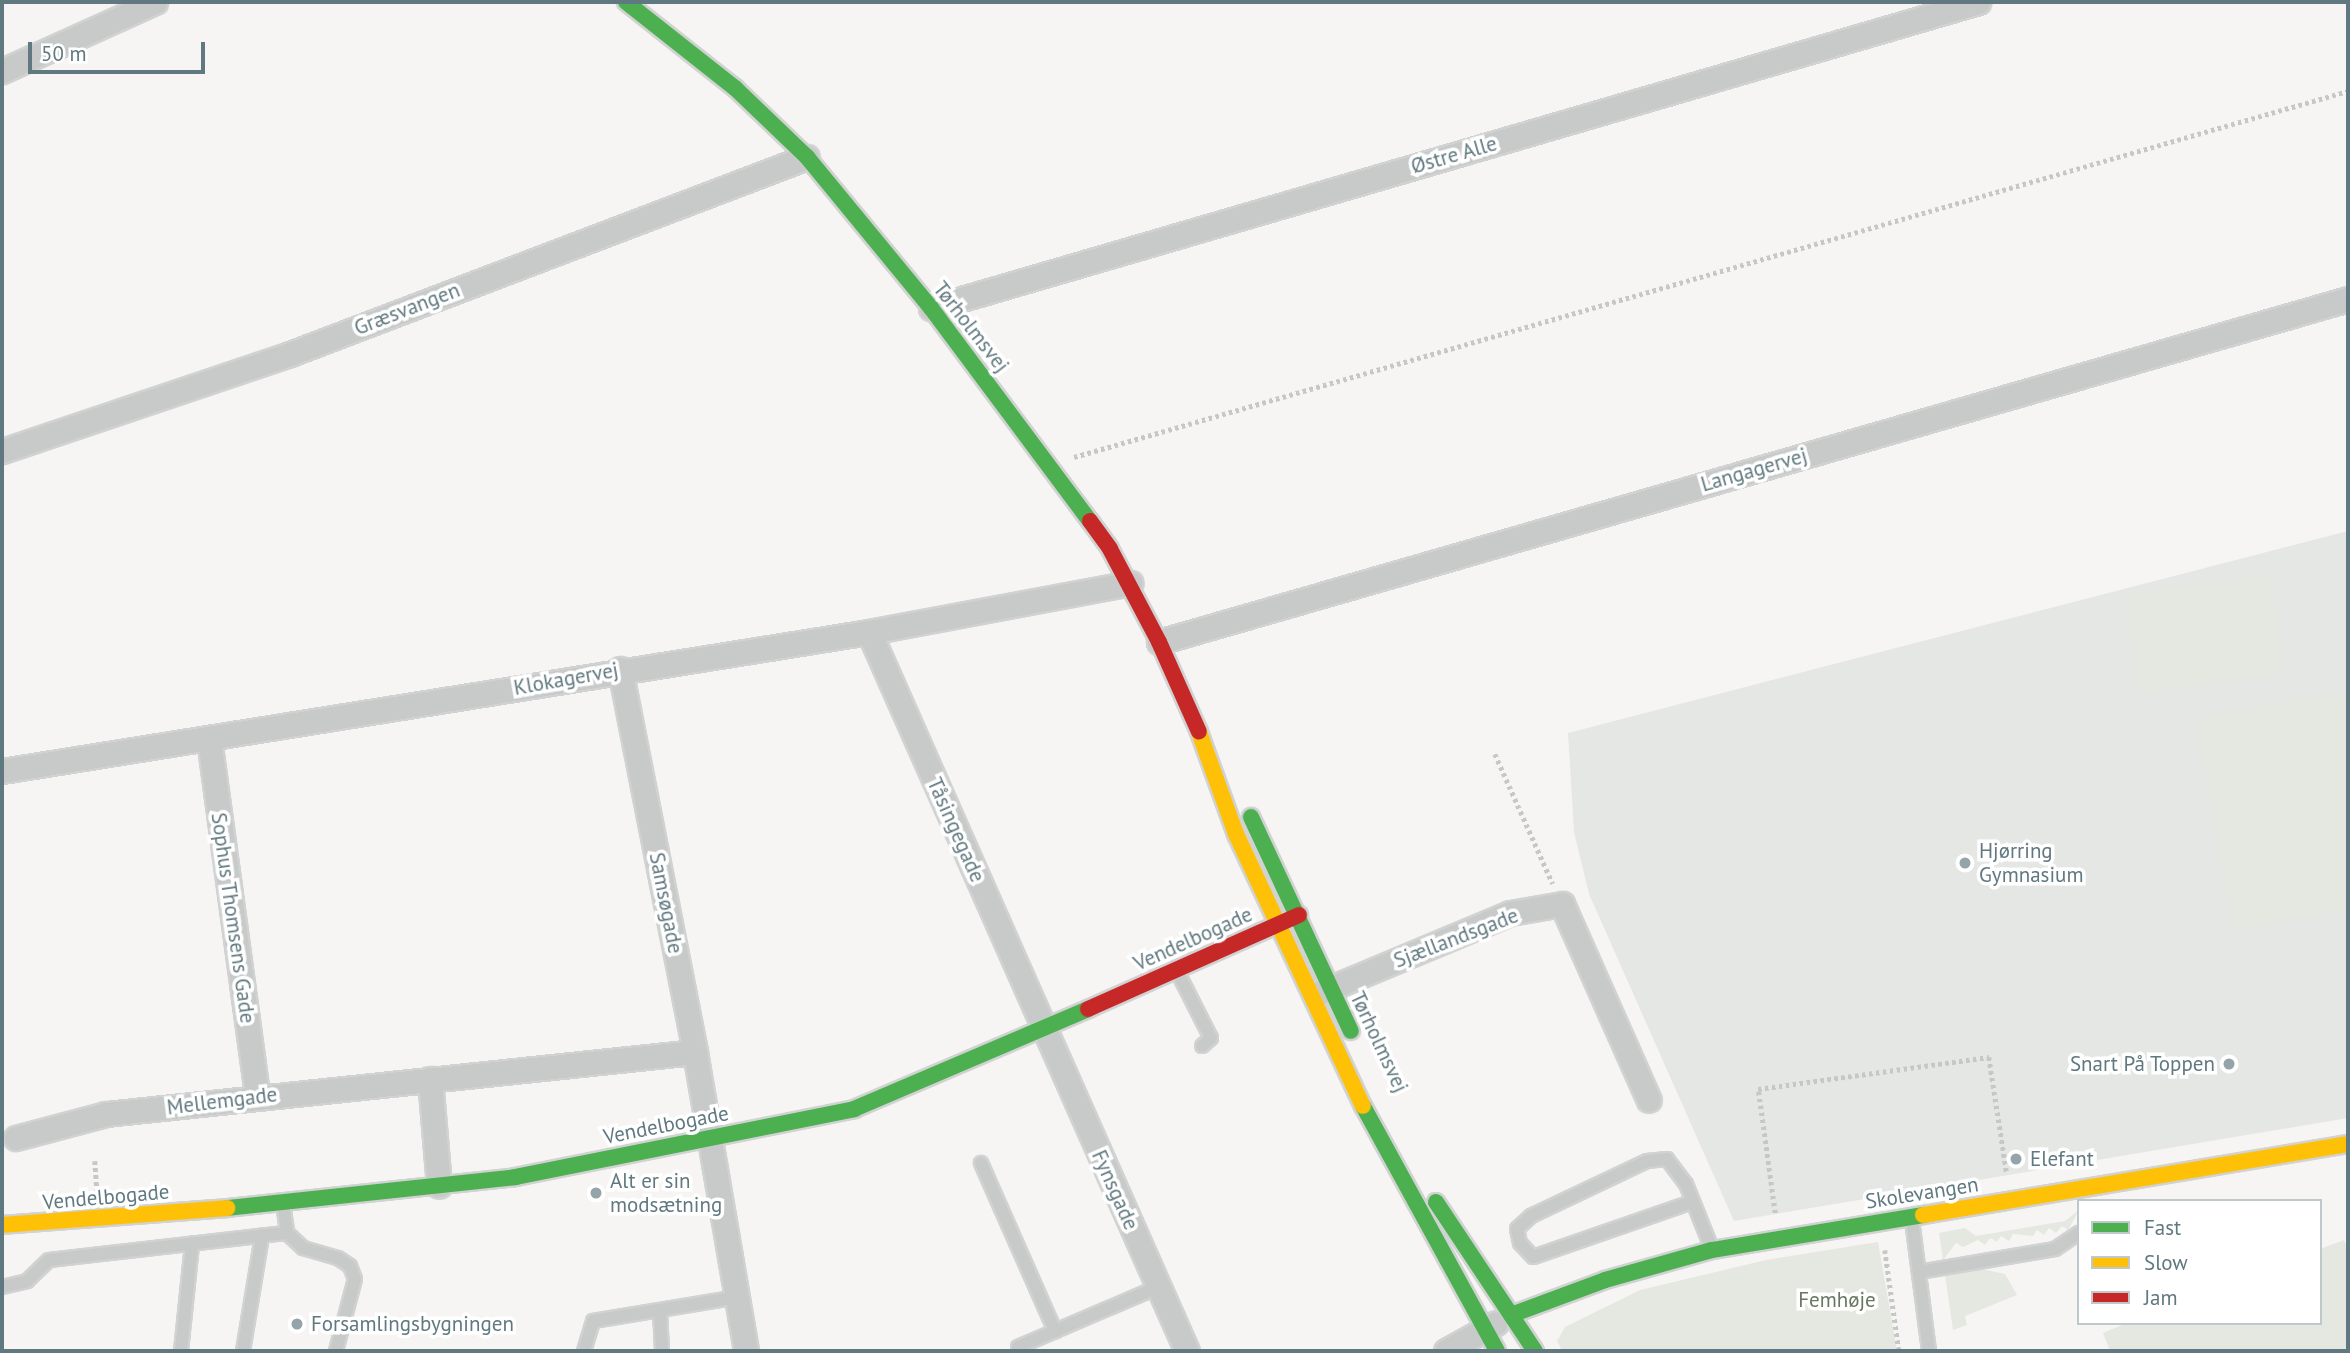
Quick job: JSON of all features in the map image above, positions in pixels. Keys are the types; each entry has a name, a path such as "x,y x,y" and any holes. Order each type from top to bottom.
{"street":[{"path":"2,71 156,2"},
{"name":"Tørholmsvej","path":"626,2 735,88 807,157 931,308 1049,464 1130,583 1203,741 1219,791 1309,997 1390,1161 1483,1331 1497,1351"},
{"name":"Østre Alle","path":"931,308 1978,2"},
{"name":"Græsvangen","path":"2,452 290,354 807,157"},
{"name":"Langagervej","path":"1159,642 2348,299"},
{"name":"Klokagervej","path":"2,771 209,739 620,669 869,632 1130,583"},
{"name":"Tåsingegade","path":"869,632 1043,1029"},
{"name":"Samsøgade","path":"620,669 695,1052 746,1351"},
{"name":"Sophus Thomsens Gade","path":"209,739 257,1096"},
{"name":"Tørholmsvej","path":"1203,741 1256,825 1358,1046"},
{"path":"1562,904 1649,1100"},
{"name":"Sjællandsgade","path":"1309,997 1510,913 1562,904"},
{"name":"Vendelbogade","path":"2,1225 283,1202 515,1177 854,1109 1043,1029 1299,915"},
{"name":"Fynsgade","path":"1043,1029 1187,1351"},
{"name":"Mellemgade","path":"16,1138 106,1114 695,1052"},
{"path":"430,1079 439,1186"},
{"name":"Skolevangen","path":"1511,1315 1605,1280 1712,1250 2010,1200 2087,1194 2348,1144"},
{"path":"1415,1163 1458,1239 1535,1351"},
{"path":"1446,1351 1511,1315"}],"lane":[{"path":"1176,969 1211,1038 1202,1046"},
{"path":"1692,1202 1533,1257 1520,1243 1517,1229 1531,1216 1647,1161 1667,1159 1686,1184 1712,1250"},
{"path":"981,1163 1055,1331"},
{"path":"283,1202 286,1233 303,1248 338,1258 350,1266 355,1279 336,1351"},
{"path":"1911,1216 1929,1351"},
{"path":"2,1287 27,1281 49,1260 286,1233"},
{"path":"1919,1272 2055,1249 2077,1234"},
{"path":"243,1351 262,1236"},
{"path":"181,1351 192,1244"},
{"path":"1018,1347 1158,1287"},
{"path":"584,1351 593,1321 738,1297"},
{"path":"660,1311 662,1351"}],"path":[{"path":"1049,464 2348,91"},
{"path":"1495,754 1562,904"},
{"path":"1779,1238 1758,1089 1989,1057 2010,1200"},
{"path":"1881,1221 1899,1351"}],"shaded area":[{"name":"Hjørring Gymnasium","path":"2348,531 2348,1118 1734,1221 1589,894 1574,832 1568,733"}],"green space":[{"path":"2270,575 2283,673 2139,694 2125,595"},
{"path":"2348,692 2348,909 2233,931 2196,718"},
{"path":"2077,1212 2068,1230 2062,1226 2056,1233 2049,1228 2044,1235 2037,1230 2033,1236 2013,1234 2009,1241 2001,1236 1997,1242 1990,1238 1985,1245 1978,1240 1963,1247 1956,1243 1943,1260 1939,1233 1965,1228 1976,1236 2065,1221"},
{"path":"2344,1240 2348,1250 2348,1351 2110,1351 2103,1333 2122,1325 2322,1325 2322,1248"},
{"name":"Femhøje","path":"1878,1242 1897,1351 1562,1351 1557,1341 1565,1327 1640,1290 1766,1260"},
{"path":"1982,1269 2005,1274 2017,1295 1965,1316 1967,1325 1953,1330 1945,1275"}],"traffic: fast":[{"path":"626,2 735,88 807,157 931,308 1090,521"},
{"path":"1251,817 1351,1031"},
{"path":"227,1208 515,1177 854,1109 1088,1009"},
{"path":"1363,1106 1497,1351"},
{"path":"1436,1202 1535,1351"},
{"path":"1511,1315 1605,1280 1712,1250 1923,1215"}],"traffic: slow":[{"path":"1199,732 1236,834 1363,1106"},
{"path":"1923,1215 2348,1144"},
{"path":"2,1225 227,1208"}],"traffic: jam":[{"path":"1090,521 1110,549 1159,642 1199,732"},
{"path":"1088,1009 1299,915"}],"place":[{"name":"Hjørring Gymnasium","path":"1965,863"},
{"name":"Snart På Toppen","path":"2229,1064"},
{"name":"Elefant","path":"2016,1159"},
{"name":"Alt er sin modsætning","path":"596,1193"},
{"name":"Forsamlingsbygningen","path":"297,1324"}]}
